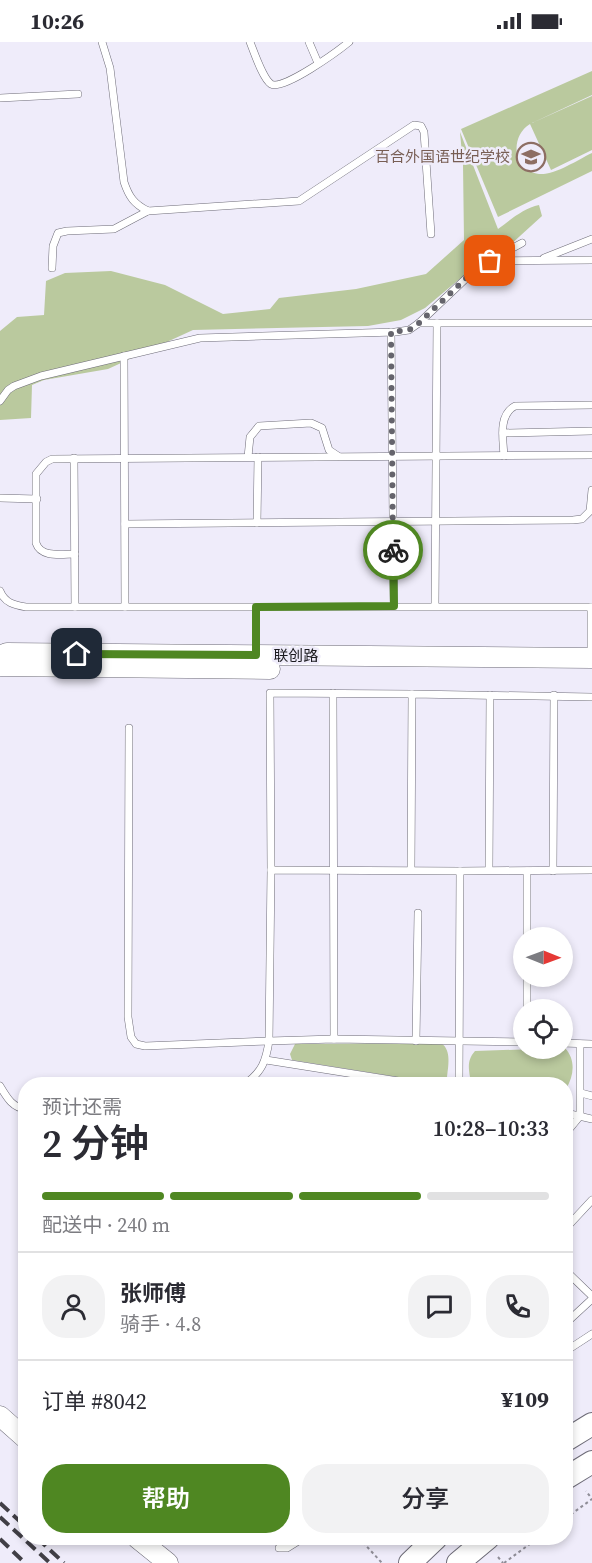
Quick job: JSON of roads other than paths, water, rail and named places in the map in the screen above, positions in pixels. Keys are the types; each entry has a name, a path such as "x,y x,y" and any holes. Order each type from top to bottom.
{"main road":[{"path":"573,1436 592,1424"},
{"path":"573,1474 592,1462"},
{"path":"458,1563 493,1547"}],"street":[{"name":"联创路","path":"0,656 7,653 256,662"},
{"name":"联创路","path":"0,666 256,662 592,662"},
{"path":"0,1416 18,1432"},
{"path":"146,1545 168,1563"}],"lane":[{"path":"102,42 110,68 124,182 129,196 137,206 148,211"},
{"path":"250,42 266,79 271,84 282,85 349,42"},
{"path":"309,42 318,63"},
{"path":"0,98 78,94"},
{"path":"52,268 53,246 58,233 114,229 148,211 299,201 417,124 424,132 430,234"},
{"path":"538,260 592,239"},
{"path":"0,401 14,386 41,376 200,338 409,330 477,268 522,243"},
{"path":"490,261 592,260"},
{"path":"419,323 592,323"},
{"path":"435,606 437,323"},
{"path":"391,332 394,606"},
{"path":"124,356 125,607"},
{"path":"504,456 505,415 515,405 592,405"},
{"path":"248,458 250,437 259,426 311,423 322,428 329,450 341,457"},
{"path":"503,433 592,431"},
{"path":"75,554 45,554 37,548 36,474 52,459 592,456"},
{"path":"74,458 75,607"},
{"path":"257,523 258,458"},
{"path":"125,524 582,519 590,511 592,490"},
{"path":"0,498 36,499"},
{"path":"0,591 11,604 26,607 592,607 592,662"},
{"path":"256,607 256,662"},
{"path":"255,1077 266,1060 269,1041 270,693 592,697"},
{"path":"333,693 334,1039"},
{"path":"411,870 412,694"},
{"path":"489,870 490,695"},
{"path":"553,871 554,695"},
{"path":"129,728 128,1017 131,1037 136,1044 145,1046 334,1039 513,1042"},
{"path":"271,870 592,870"},
{"path":"459,1077 460,871"},
{"path":"527,871 527,927"},
{"path":"416,1041 418,913"},
{"path":"573,1044 592,1044"},
{"path":"573,1124 580,1116 580,1044"},
{"path":"266,1060 373,1077"},
{"path":"0,1086 12,1103 18,1107"},
{"path":"581,1092 592,1096"},
{"path":"573,1114 592,1119"},
{"path":"573,1220 592,1200"},
{"path":"573,1278 592,1298 573,1316"},
{"path":"573,1346 592,1334"},
{"path":"279,1548 287,1548 292,1545"}],"railway":[{"path":"0,1503 18,1520"},
{"path":"0,1517 18,1534"},
{"path":"0,1539 25,1563"},
{"path":"30,1545 50,1563"},
{"path":"45,1545 64,1563"}],"place":[{"name":"百合外国语世纪学校","path":"531,157"}]}
